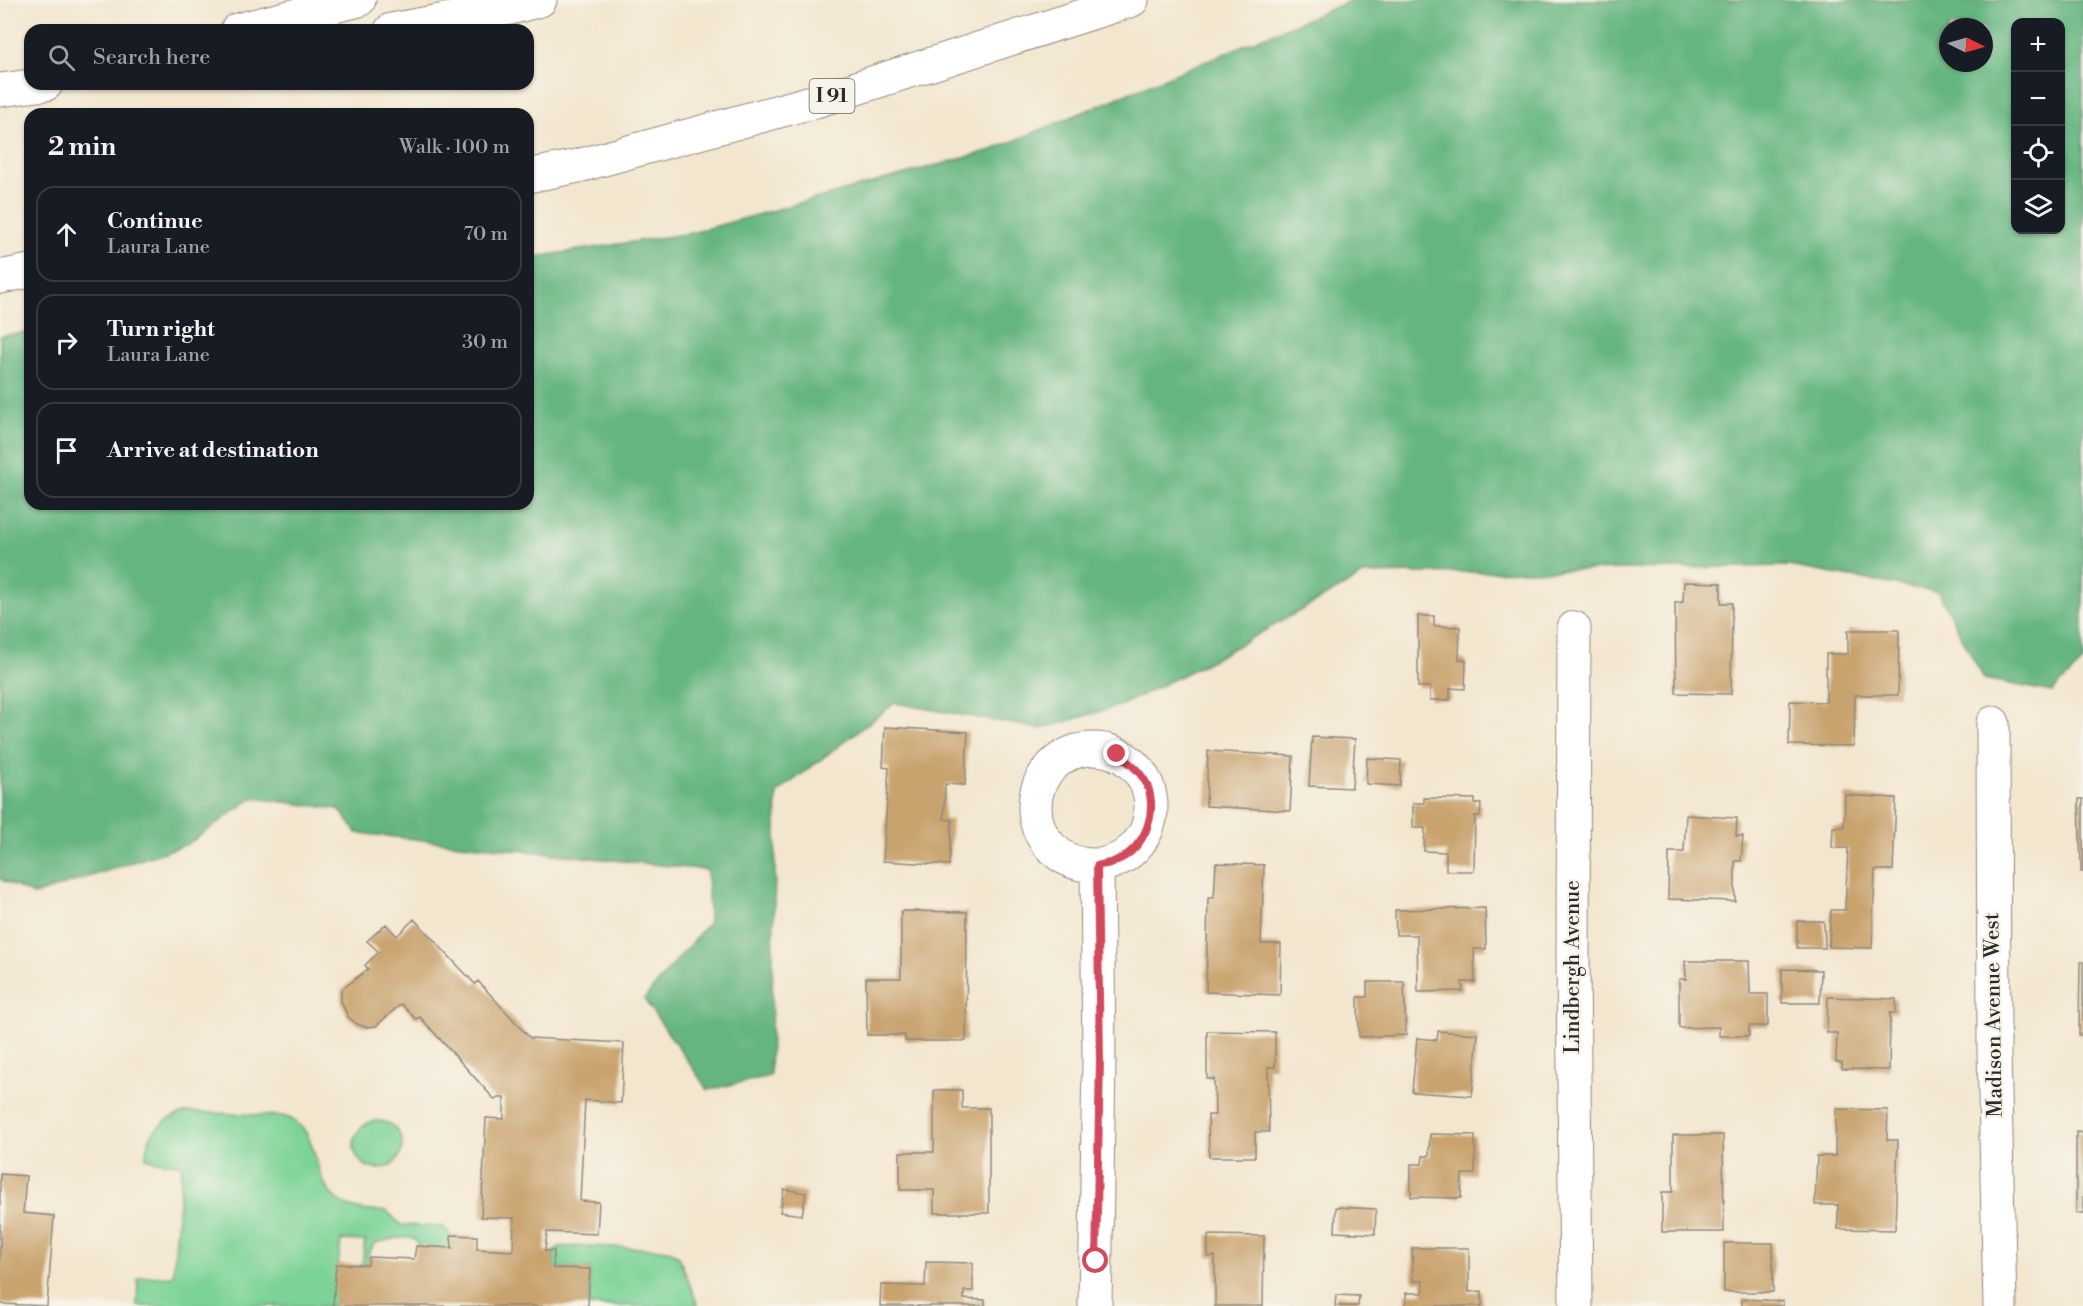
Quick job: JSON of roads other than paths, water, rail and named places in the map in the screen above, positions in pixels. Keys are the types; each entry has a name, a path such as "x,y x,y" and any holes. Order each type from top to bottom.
{"main road":[{"path":"261,24 359,0"},
{"path":"423,24 540,0"},
{"name":"I 91","path":"534,175 578,166 819,100 1132,0"},
{"path":"0,85 24,79"},
{"path":"0,90 24,87"},
{"path":"0,255 24,253"},
{"path":"0,277 24,272"},
{"name":"Lindbergh Avenue","path":"1574,628 1573,957 1576,1306"},
{"name":"Madison Avenue West","path":"1993,723 1994,1039 2000,1306"},
{"path":"1095,1306 1100,1060 1097,866"}]}
